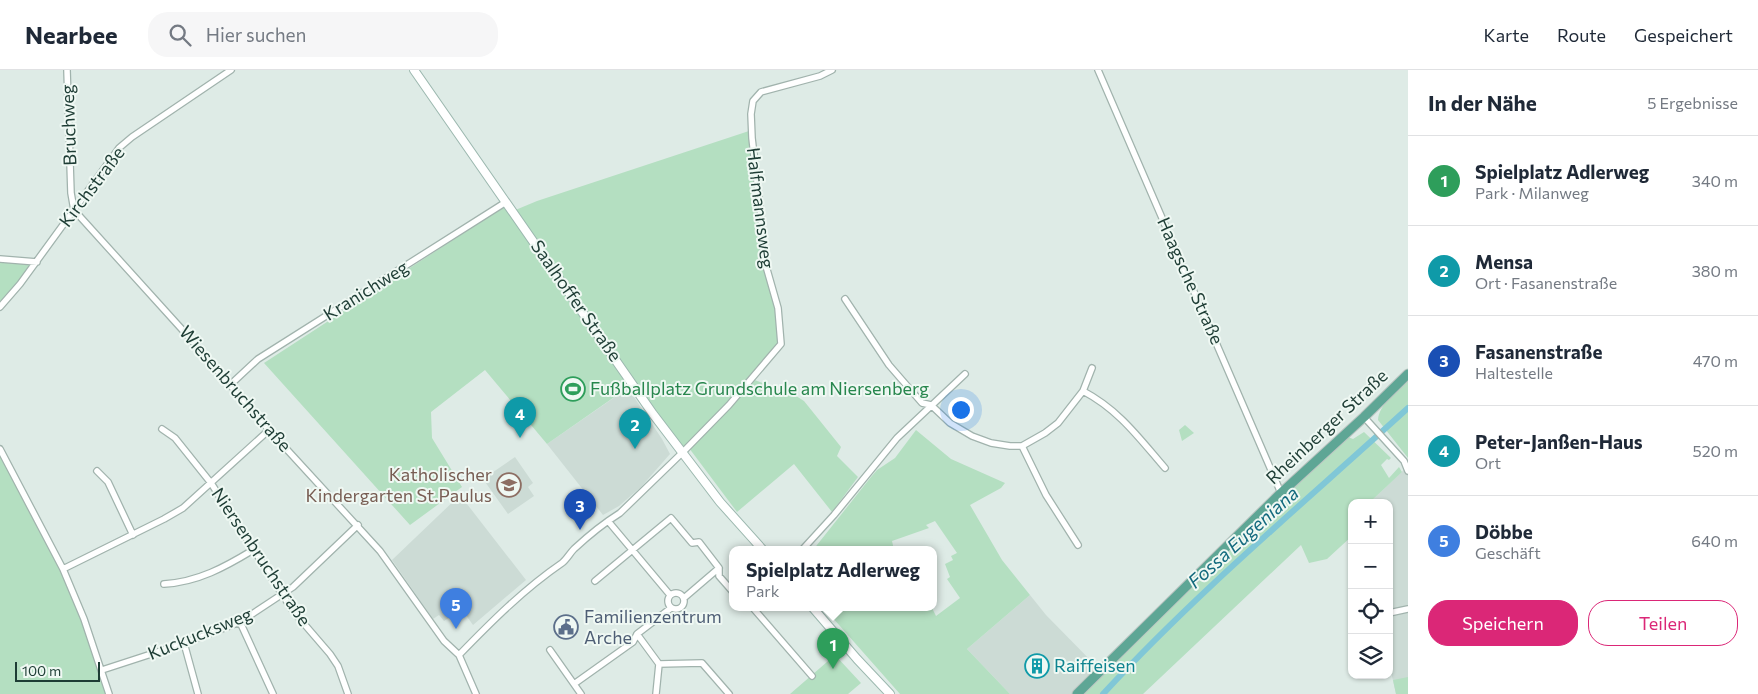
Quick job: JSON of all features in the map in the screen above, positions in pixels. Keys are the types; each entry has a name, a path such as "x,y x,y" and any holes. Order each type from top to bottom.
{"main road":[{"name":"Saalhoffer Straße","path":"414,70 653,414 720,502 759,546"},
{"name":"Rheinberger Straße","path":"1076,694 1281,493 1408,374"},
{"path":"816,611 890,694"}],"street":[{"name":"Bruchweg","path":"67,70 74,210"},
{"name":"Kirchstraße","path":"0,307 20,284 119,148 231,70"},
{"name":"Halfmannsweg","path":"683,452 729,405 780,344 778,308 764,259 752,138 751,114 753,102 757,95 769,88 820,76 832,70"},
{"name":"Haagsche Straße","path":"1098,70 1281,493"},
{"name":"Kranichweg","path":"230,385 258,359 506,202"},
{"name":"Wiesenbruchstraße","path":"74,210 269,430 358,525 384,557 444,641 458,655 476,694"},
{"path":"0,259 36,262"},
{"path":"845,299 890,365 922,404 931,405 950,423 972,436 992,443 1022,446 1045,434 1058,423 1083,391 1092,368"},
{"path":"806,546 851,495 888,448 965,374"},
{"path":"1083,391 1099,399 1115,412 1165,468"},
{"path":"1364,417 1404,461 1408,471"},
{"name":"Niersenbruchstraße","path":"162,429 175,438 211,482 282,596 338,666 348,694"},
{"path":"63,569 164,520 183,508 269,430"},
{"path":"1022,446 1046,495 1078,545"},
{"path":"0,449 63,569 84,619 109,694"},
{"path":"458,655 516,599 553,568 562,563 573,550 620,513 683,452"},
{"path":"97,471 108,482 133,535"},
{"path":"595,581 671,518 692,543 699,542 719,568 719,576 729,587"},
{"path":"608,521 670,595"},
{"name":"Kuckucksweg","path":"102,670 240,622 293,587 358,525"},
{"path":"164,584 180,583 209,575 254,550"},
{"path":"670,595 668,601 671,608 676,610 682,607 684,598 719,568"},
{"path":"670,595 676,593 684,598"},
{"path":"574,684 633,642 638,634 671,608"},
{"path":"1393,612 1408,608"},
{"path":"756,611 812,676"},
{"path":"240,622 273,694"},
{"path":"638,634 659,664 656,694"},
{"path":"184,643 198,694"},
{"path":"550,650 581,694"},
{"path":"659,664 702,664 729,694"}],"shaded area":[{"path":"628,388 670,454 641,487 619,506 603,515 547,444"},
{"name":"Katholischer Kindergarten St.Paulus","path":"515,457 533,483 528,487 534,496 508,514 483,479"},
{"path":"1408,466 1408,694 1396,694 1393,679 1393,499 1373,499"},
{"path":"460,495 526,580 473,625 463,611 444,621 439,615 433,619 392,560"},
{"path":"1030,595 1046,615 1101,671 1077,694 1010,694 967,649"}],"green space":[{"path":"752,130 764,261 778,307 781,347 752,379 793,394 804,401 841,447 837,456 858,477 832,512 794,464 737,512 689,448 683,452 633,384 547,444 485,370 431,412 432,438 462,487 410,525 264,363 508,204 513,211 537,201"},
{"path":"0,259 37,262 0,307"},
{"path":"1408,380 1408,458 1378,420 1385,403"},
{"path":"1185,425 1194,433 1182,441 1179,430"},
{"path":"916,430 951,459 1005,483 1001,488 970,505 1002,560 1030,595 967,649 1010,694 900,694 827,611 934,611 936,616 960,598 947,579 950,577 945,564 953,560 951,556 957,553 935,521 926,525 929,528 892,541 893,546 816,546 877,470 895,458"},
{"path":"1364,432 1391,458 1381,465 1389,478 1399,467 1402,472 1373,499 1348,499 1348,540 1327,559 1309,563 1301,545 1143,694 1082,694 1283,496 1348,437 1353,439"},
{"path":"0,449 73,600 109,694 0,694"},
{"path":"835,655 861,683 848,694 790,694"},
{"path":"1408,677 1408,694 1396,694 1393,680"}],"waterway":[{"name":"Fossa Eugeniana","path":"1103,694 1214,583 1408,408"}],"place":[{"name":"Fußballplatz Grundschule am Niersenberg","path":"573,389"},
{"name":"Peter-Janßen-Haus","path":"520,438"},
{"name":"Mensa","path":"635,449"},
{"name":"Katholischer Kindergarten St.Paulus","path":"509,485"},
{"name":"Fasanenstraße","path":"580,530"},
{"name":"Familienzentrum Arche","path":"566,627"},
{"name":"Döbbe","path":"456,629"},
{"name":"Raiffeisen","path":"1037,666"},
{"name":"Spielplatz Adlerweg","path":"833,669"}]}
